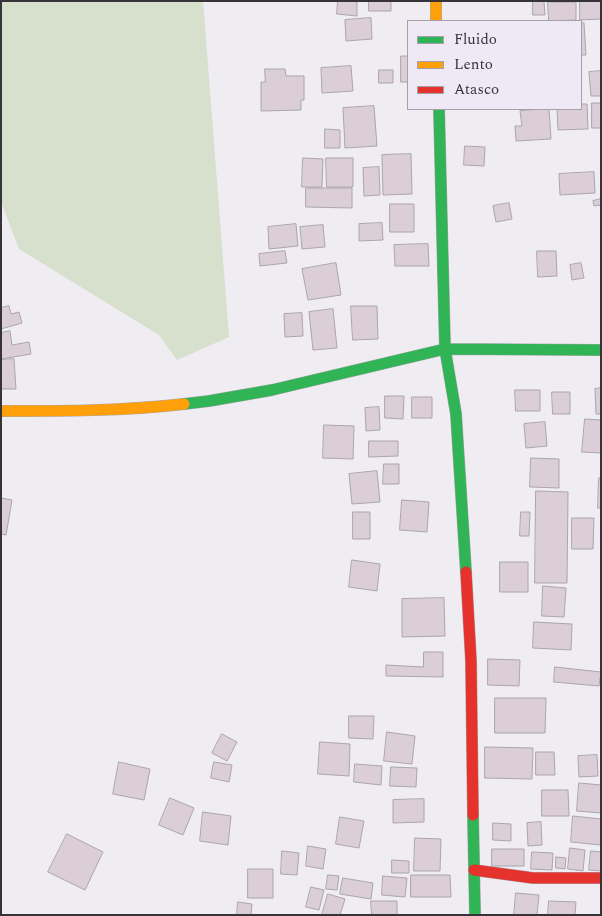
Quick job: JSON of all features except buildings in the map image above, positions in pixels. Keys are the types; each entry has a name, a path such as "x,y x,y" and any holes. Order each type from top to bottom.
{"street":[{"path":"436,1 436,20"},
{"path":"438,110 445,349 456,414 470,651 475,915"},
{"path":"1,411 148,408 209,401 272,390 445,349 601,350"},
{"path":"474,870 533,878 601,878"}],"green space":[{"path":"1,1 203,1 229,337 177,360 159,335 19,249 1,202"}],"traffic: fast":[{"path":"439,110 445,349 456,414 466,572"},
{"path":"184,404 272,390 445,349 601,350"},
{"path":"473,815 475,915"}],"traffic: slow":[{"path":"436,1 436,20"},
{"path":"1,411 70,411 184,404"}],"traffic: jam":[{"path":"466,572 471,661 473,815"},
{"path":"474,870 533,878 601,878"}]}
